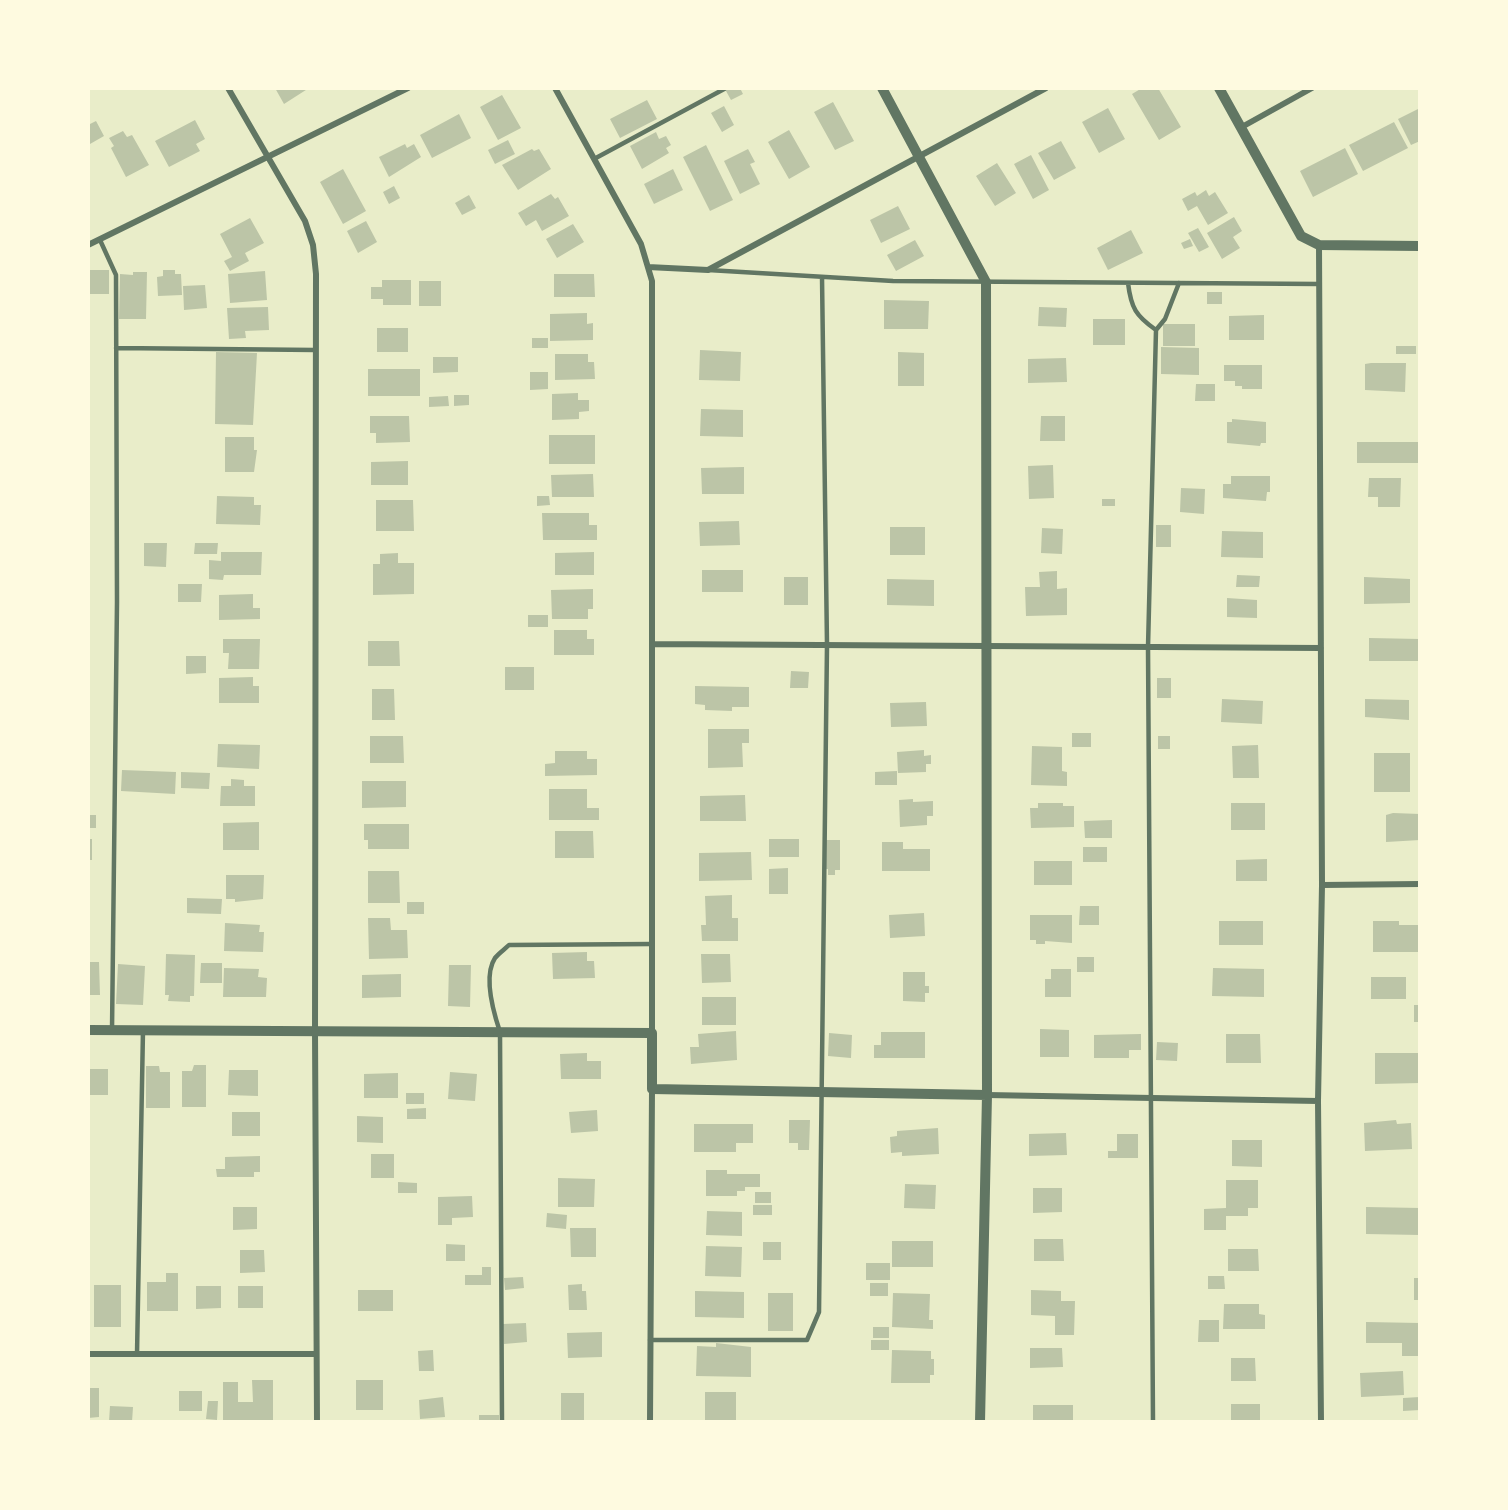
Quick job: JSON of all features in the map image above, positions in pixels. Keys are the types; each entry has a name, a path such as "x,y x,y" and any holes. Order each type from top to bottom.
{"street":[{"path":"228,88 305,221 313,245 316,274 317,1422"},
{"path":"88,245 408,88"},
{"path":"555,88 641,244 652,281 650,1422"},
{"path":"882,88 986,282 987,1095 980,1422"},
{"path":"648,267 708,270 1046,88"},
{"path":"1219,88 1300,236 1319,245 1419,246"},
{"path":"1240,128 1312,88"},
{"path":"1319,245 1322,885 1318,1101 1321,1422"},
{"path":"652,644 1321,648"},
{"path":"1322,885 1419,884"},
{"path":"88,1030 652,1033"},
{"path":"652,1089 1318,1101"},
{"path":"88,1354 316,1354"}],"lane":[{"path":"594,159 726,88"},
{"path":"100,240 116,275 117,602 112,1030"},
{"path":"708,270 822,277 986,282 1319,284"},
{"path":"650,1340 807,1340 819,1312 827,645 822,277"},
{"path":"1128,283 1130,300 1139,318 1156,330"},
{"path":"1153,1422 1148,647 1156,330 1165,319 1179,283"},
{"path":"116,348 315,350"},
{"path":"502,1422 500,1032 493,1012 490,984 494,960 509,945 652,944"},
{"path":"137,1354 143,1030"}],"building":[{"path":"275,88 309,88 284,104"},
{"path":"730,88 740,88 743,94 731,100 726,91"},
{"path":"1142,88 1158,88 1181,127 1159,140 1132,94"},
{"path":"502,95 521,128 498,140 480,107"},
{"path":"647,100 657,119 620,138 610,119"},
{"path":"833,102 854,141 835,150 814,112"},
{"path":"724,106 734,125 722,132 711,113"},
{"path":"1108,108 1125,139 1099,153 1082,122"},
{"path":"1420,108 1420,141 1411,145 1398,119"},
{"path":"459,114 471,138 432,158 420,135"},
{"path":"195,120 205,139 196,144 200,151 169,167 155,141"},
{"path":"96,121 104,136 90,144 88,125"},
{"path":"1394,122 1408,148 1363,171 1349,145"},
{"path":"789,130 810,167 789,179 768,142"},
{"path":"123,131 127,137 132,135 149,165 126,177 111,148 114,146 109,138"},
{"path":"656,132 659,139 666,136 671,145 666,148 669,153 642,169 630,146"},
{"path":"508,140 515,154 495,164 488,150"},
{"path":"1061,141 1076,168 1054,180 1038,153"},
{"path":"405,144 407,148 414,144 421,157 389,177 379,157"},
{"path":"706,145 733,200 710,211 683,157"},
{"path":"1345,148 1358,174 1313,197 1300,171"},
{"path":"532,149 534,151 539,149 551,169 518,190 502,165"},
{"path":"748,149 755,162 750,164 760,184 740,194 724,161"},
{"path":"1031,155 1049,190 1033,199 1014,164"},
{"path":"997,163 1016,193 995,206 976,176"},
{"path":"343,169 366,211 343,224 320,182"},
{"path":"673,169 683,190 654,204 644,184"},
{"path":"394,186 400,198 389,204 383,192"},
{"path":"1206,190 1209,196 1215,192 1228,213 1208,225 1197,206 1188,211 1182,199 1195,192 1197,196"},
{"path":"551,194 555,199 558,197 569,216 542,231 536,220 526,226 518,213"},
{"path":"469,195 476,208 462,215 455,203"},
{"path":"898,206 910,229 881,243 870,220"},
{"path":"1234,217 1242,231 1233,237 1240,248 1222,259 1207,233"},
{"path":"250,218 264,243 245,253 249,261 230,271 224,261 232,257 220,234"},
{"path":"366,221 377,242 358,253 347,231"},
{"path":"573,224 584,242 557,258 546,239"},
{"path":"1198,228 1209,247 1199,252 1188,233"},
{"path":"1131,230 1143,253 1108,270 1097,248"},
{"path":"1190,239 1193,246 1184,249 1181,243"},
{"path":"915,240 924,256 896,271 887,255"},
{"path":"88,270 109,270 109,294 88,294"},
{"path":"163,270 175,270 175,274 181,274 182,295 158,296 157,277 163,276"},
{"path":"265,271 267,300 230,303 228,274"},
{"path":"133,272 147,272 146,319 119,319 120,274 133,275"},
{"path":"554,274 594,274 595,297 554,297"},
{"path":"382,280 411,280 411,305 383,305 383,299 371,299 371,287 382,287"},
{"path":"419,281 441,281 441,306 419,306"},
{"path":"205,285 207,308 184,310 183,286"},
{"path":"1207,292 1222,292 1222,304 1207,304"},
{"path":"884,300 929,301 928,329 884,329"},
{"path":"268,307 269,330 245,331 246,338 229,339 227,308"},
{"path":"1039,307 1067,308 1066,327 1038,326"},
{"path":"587,313 587,324 593,323 593,340 550,341 550,314"},
{"path":"1264,315 1264,340 1229,340 1229,316"},
{"path":"1093,319 1125,319 1125,345 1093,345"},
{"path":"1163,324 1195,324 1195,346 1163,346"},
{"path":"377,328 408,328 408,352 377,352"},
{"path":"532,338 548,338 548,348 532,348"},
{"path":"1396,346 1416,346 1416,354 1396,354"},
{"path":"1161,347 1199,348 1199,375 1161,374"},
{"path":"700,350 741,352 740,381 699,380"},
{"path":"216,352 257,353 253,425 215,424"},
{"path":"898,352 924,353 924,386 898,386"},
{"path":"555,354 588,354 588,362 594,362 595,379 555,380"},
{"path":"433,357 458,357 458,372 433,373"},
{"path":"1066,358 1067,382 1028,383 1028,359"},
{"path":"1406,363 1405,392 1365,390 1365,364"},
{"path":"1224,365 1262,365 1262,389 1242,389 1242,386 1235,386 1235,381 1224,381"},
{"path":"368,369 420,369 420,396 368,396"},
{"path":"530,372 548,372 548,389 530,390"},
{"path":"1196,384 1215,384 1215,401 1195,401"},
{"path":"578,393 578,400 589,400 589,411 579,412 579,419 552,420 552,394"},
{"path":"454,395 469,395 469,405 454,406"},
{"path":"448,396 449,406 429,407 429,397"},
{"path":"701,409 743,410 743,437 700,436"},
{"path":"370,416 409,416 410,442 376,443 376,433 370,433"},
{"path":"1041,416 1065,416 1065,441 1040,441"},
{"path":"1232,419 1266,422 1266,443 1261,443 1260,446 1227,443 1227,422 1232,422"},
{"path":"549,435 595,435 595,464 549,464"},
{"path":"225,437 254,437 254,450 257,450 254,472 225,472"},
{"path":"1357,442 1420,442 1420,463 1357,463"},
{"path":"408,461 408,485 371,485 371,462"},
{"path":"1053,465 1054,498 1029,499 1028,466"},
{"path":"744,467 744,494 702,494 701,468"},
{"path":"593,474 594,497 552,497 551,475"},
{"path":"1231,476 1270,476 1270,492 1267,492 1266,501 1223,498 1223,484 1231,484"},
{"path":"1369,478 1401,478 1400,507 1378,507 1378,497 1368,497"},
{"path":"1181,488 1205,489 1204,514 1180,512"},
{"path":"217,496 254,497 254,505 261,505 260,525 216,524"},
{"path":"537,496 549,496 550,505 537,506"},
{"path":"1102,499 1115,499 1115,506 1102,506"},
{"path":"376,500 413,500 414,531 376,531"},
{"path":"542,513 589,513 589,525 597,525 597,540 543,540"},
{"path":"739,521 740,545 700,546 699,522"},
{"path":"1156,525 1171,525 1171,547 1156,547"},
{"path":"890,527 925,527 925,555 890,555"},
{"path":"1042,528 1063,529 1062,554 1041,553"},
{"path":"1222,531 1263,532 1263,558 1221,557"},
{"path":"144,543 167,543 166,567 144,566"},
{"path":"195,543 218,543 217,554 194,554"},
{"path":"221,552 262,552 261,575 224,575 223,580 209,579 209,560 221,561"},
{"path":"594,552 594,575 555,575 555,553"},
{"path":"398,553 398,563 414,563 414,594 373,595 373,564 380,564 380,554"},
{"path":"702,570 743,570 743,592 702,592"},
{"path":"1057,571 1057,589 1067,588 1067,615 1026,616 1025,587 1040,587 1039,572"},
{"path":"1237,575 1260,576 1259,587 1236,587"},
{"path":"784,577 808,577 808,605 784,605"},
{"path":"1364,577 1410,579 1410,603 1364,604"},
{"path":"887,579 934,580 934,606 887,605"},
{"path":"178,584 202,584 201,602 178,602"},
{"path":"593,589 593,609 588,609 588,619 552,619 551,590"},
{"path":"253,594 253,608 260,608 260,619 219,620 219,595"},
{"path":"1227,598 1257,600 1257,618 1227,617"},
{"path":"528,615 548,615 548,627 528,627"},
{"path":"554,630 587,630 587,639 594,639 594,655 554,655"},
{"path":"1369,638 1420,639 1420,661 1369,661"},
{"path":"223,639 260,639 259,669 228,669 229,653 223,653"},
{"path":"368,641 399,641 400,666 368,666"},
{"path":"186,656 206,656 206,673 186,674"},
{"path":"505,667 534,667 534,690 505,690"},
{"path":"791,671 809,672 808,688 790,688"},
{"path":"253,677 253,686 259,686 259,703 219,703 219,678"},
{"path":"1157,678 1171,678 1171,698 1157,698"},
{"path":"695,686 749,687 749,707 732,707 732,711 705,710 705,705 695,704"},
{"path":"372,689 394,689 395,720 372,720"},
{"path":"1222,699 1263,701 1262,724 1221,722"},
{"path":"1365,699 1409,700 1409,720 1365,717"},
{"path":"926,702 927,726 891,727 890,703"},
{"path":"708,729 749,729 749,743 742,743 743,767 708,768"},
{"path":"1072,733 1091,733 1091,747 1072,747"},
{"path":"370,736 403,736 404,763 370,763"},
{"path":"1158,736 1170,736 1170,749 1158,749"},
{"path":"218,744 260,745 259,769 217,767"},
{"path":"1258,745 1259,778 1233,778 1232,746"},
{"path":"1032,746 1062,747 1062,771 1067,772 1067,786 1031,785"},
{"path":"924,750 924,756 931,755 931,764 926,764 926,772 898,773 897,752"},
{"path":"555,751 587,751 587,759 597,759 597,775 545,776 545,764 555,763"},
{"path":"1374,753 1410,753 1410,792 1374,792"},
{"path":"122,770 176,772 175,794 121,791"},
{"path":"897,771 897,785 875,785 875,772"},
{"path":"181,772 210,773 209,789 181,788"},
{"path":"231,779 244,780 244,786 255,786 255,806 220,806 221,786 231,786"},
{"path":"362,781 406,781 406,807 362,808"},
{"path":"549,789 587,789 587,808 599,808 599,820 549,820"},
{"path":"745,795 746,821 700,821 700,796"},
{"path":"913,799 913,802 933,801 933,816 927,816 927,825 900,827 899,800"},
{"path":"1038,803 1063,803 1063,806 1074,806 1074,827 1031,828 1030,808 1038,808"},
{"path":"1231,803 1265,803 1265,830 1231,830"},
{"path":"1420,814 1420,840 1386,842 1386,815"},
{"path":"88,815 96,815 96,828 88,828"},
{"path":"1112,820 1112,838 1085,838 1084,821"},
{"path":"259,822 259,850 223,850 223,823"},
{"path":"364,824 409,824 409,849 368,849 368,840 364,840"},
{"path":"555,831 593,831 594,858 555,858"},
{"path":"88,839 92,839 92,860 88,860"},
{"path":"769,839 799,839 799,857 769,857"},
{"path":"825,840 840,840 840,870 835,870 835,875 828,875 828,869 825,869"},
{"path":"882,842 903,842 903,849 930,849 930,871 882,871"},
{"path":"1083,847 1107,847 1107,862 1083,862"},
{"path":"751,852 752,880 699,881 699,853"},
{"path":"1267,859 1267,881 1236,881 1236,860"},
{"path":"1034,861 1072,861 1072,885 1034,885"},
{"path":"788,868 788,894 769,894 769,869"},
{"path":"368,871 399,871 400,903 368,903"},
{"path":"226,875 264,875 263,899 235,902 235,899 226,899"},
{"path":"732,895 732,918 738,918 738,941 702,941 701,925 706,925 705,896"},
{"path":"187,898 222,899 221,914 187,913"},
{"path":"407,902 424,902 424,914 407,914"},
{"path":"1080,906 1099,906 1099,925 1079,925"},
{"path":"924,913 925,936 890,938 889,915"},
{"path":"1030,915 1072,915 1072,943 1045,941 1045,944 1036,944 1036,940 1030,940"},
{"path":"368,918 390,918 391,930 407,930 408,958 369,959"},
{"path":"1219,921 1263,921 1263,945 1219,945"},
{"path":"1373,921 1399,921 1399,925 1418,925 1420,952 1373,952"},
{"path":"225,923 260,925 259,932 264,932 263,952 224,951"},
{"path":"587,952 587,961 594,961 595,978 553,979 552,953"},
{"path":"166,954 195,955 194,996 190,996 190,1002 168,1001 169,995 165,995"},
{"path":"701,954 730,954 731,982 702,983"},
{"path":"1077,957 1094,957 1094,972 1077,972"},
{"path":"88,962 99,962 100,995 88,995"},
{"path":"201,963 222,963 222,983 200,983"},
{"path":"118,964 145,966 143,1005 116,1004"},
{"path":"449,965 471,965 470,1007 448,1006"},
{"path":"224,968 259,969 258,977 267,978 266,997 223,997"},
{"path":"1213,968 1264,969 1264,997 1212,996"},
{"path":"1051,969 1071,969 1071,997 1045,997 1045,979 1051,979"},
{"path":"903,972 925,972 925,986 929,986 929,993 925,993 925,1002 903,1001"},
{"path":"401,974 401,997 362,998 362,975"},
{"path":"1371,977 1406,977 1406,999 1371,999"},
{"path":"702,997 736,997 736,1025 702,1025"},
{"path":"1414,1005 1420,1005 1420,1022 1414,1022"},
{"path":"1040,1029 1069,1030 1069,1057 1040,1057"},
{"path":"736,1031 737,1060 691,1064 690,1047 699,1047 698,1034"},
{"path":"881,1032 925,1032 925,1058 874,1058 874,1045 881,1045"},
{"path":"829,1033 852,1035 851,1058 828,1056"},
{"path":"1141,1034 1141,1050 1129,1050 1129,1058 1094,1058 1094,1035"},
{"path":"1226,1034 1260,1034 1261,1063 1226,1063"},
{"path":"1157,1042 1178,1043 1177,1061 1156,1060"},
{"path":"587,1053 587,1061 601,1061 601,1079 561,1079 560,1054"},
{"path":"1375,1053 1420,1053 1420,1083 1375,1084"},
{"path":"194,1065 206,1065 206,1107 182,1107 182,1071 192,1071"},
{"path":"146,1066 159,1066 160,1072 170,1072 170,1108 146,1108"},
{"path":"88,1069 108,1069 108,1095 88,1095"},
{"path":"229,1070 258,1070 258,1096 228,1095"},
{"path":"450,1072 477,1074 475,1101 448,1099"},
{"path":"398,1073 398,1098 364,1098 364,1074"},
{"path":"406,1093 424,1093 424,1104 406,1104"},
{"path":"426,1108 426,1119 407,1119 407,1109"},
{"path":"597,1110 598,1131 571,1133 569,1112"},
{"path":"232,1112 260,1112 260,1136 232,1136"},
{"path":"357,1116 383,1117 383,1143 357,1142"},
{"path":"789,1120 810,1120 809,1150 798,1150 798,1143 789,1143"},
{"path":"1396,1120 1397,1124 1411,1123 1412,1149 1365,1151 1364,1123"},
{"path":"694,1124 753,1124 753,1143 736,1143 736,1152 694,1152"},
{"path":"938,1128 939,1154 902,1156 902,1152 891,1153 890,1137 897,1136 897,1131"},
{"path":"1066,1133 1067,1155 1029,1156 1029,1134"},
{"path":"1117,1134 1138,1134 1138,1158 1108,1158 1108,1151 1117,1151"},
{"path":"1232,1140 1262,1140 1262,1167 1232,1166"},
{"path":"371,1154 394,1154 394,1178 371,1178"},
{"path":"260,1156 260,1172 254,1172 254,1177 217,1177 216,1169 225,1169 225,1157"},
{"path":"706,1170 727,1170 727,1174 760,1174 760,1187 745,1187 745,1191 737,1191 737,1196 706,1196"},
{"path":"558,1178 595,1179 594,1207 558,1207"},
{"path":"1226,1180 1258,1180 1258,1208 1248,1208 1248,1216 1226,1216 1226,1230 1204,1230 1204,1209 1226,1208"},
{"path":"398,1182 417,1183 417,1193 398,1193"},
{"path":"905,1184 936,1185 935,1209 904,1208"},
{"path":"1033,1188 1062,1188 1062,1212 1033,1213"},
{"path":"755,1192 771,1192 771,1203 755,1203"},
{"path":"472,1196 473,1217 452,1218 452,1225 438,1225 438,1197"},
{"path":"753,1205 772,1205 772,1215 753,1215"},
{"path":"233,1207 257,1207 257,1229 233,1230"},
{"path":"1366,1207 1420,1208 1420,1235 1366,1234"},
{"path":"707,1211 742,1212 742,1236 706,1235"},
{"path":"547,1213 567,1215 566,1229 546,1227"},
{"path":"570,1228 596,1228 596,1257 571,1257"},
{"path":"1034,1239 1063,1239 1064,1261 1034,1261"},
{"path":"892,1241 933,1241 933,1267 892,1267"},
{"path":"763,1242 781,1242 781,1260 763,1260"},
{"path":"446,1244 465,1245 465,1261 446,1261"},
{"path":"706,1246 742,1247 741,1277 705,1276"},
{"path":"1228,1249 1258,1249 1259,1271 1228,1271"},
{"path":"240,1250 264,1250 265,1272 240,1273"},
{"path":"866,1263 890,1263 890,1280 866,1280"},
{"path":"482,1267 491,1267 491,1285 465,1285 465,1275 482,1275"},
{"path":"166,1273 178,1273 178,1311 147,1311 147,1282 166,1282"},
{"path":"1208,1276 1224,1276 1225,1289 1208,1289"},
{"path":"523,1277 524,1288 505,1290 504,1278"},
{"path":"1414,1278 1420,1278 1420,1300 1414,1300"},
{"path":"870,1283 888,1283 888,1296 870,1296"},
{"path":"582,1284 582,1291 586,1291 587,1310 569,1310 568,1285"},
{"path":"94,1285 121,1285 121,1327 94,1327"},
{"path":"196,1286 221,1286 221,1308 196,1309"},
{"path":"238,1286 263,1286 263,1308 238,1308"},
{"path":"358,1290 393,1290 393,1311 358,1311"},
{"path":"1031,1290 1061,1291 1061,1301 1075,1301 1074,1335 1055,1335 1055,1316 1031,1315"},
{"path":"695,1291 744,1292 744,1318 695,1317"},
{"path":"768,1293 793,1293 793,1331 768,1331"},
{"path":"893,1293 930,1294 929,1320 933,1320 933,1329 892,1327"},
{"path":"1224,1304 1259,1304 1259,1314 1265,1315 1265,1329 1223,1329"},
{"path":"1199,1320 1219,1320 1219,1342 1198,1342"},
{"path":"1366,1322 1420,1323 1420,1356 1402,1356 1402,1343 1366,1343"},
{"path":"526,1323 527,1342 504,1344 503,1324"},
{"path":"873,1327 889,1327 889,1338 873,1338"},
{"path":"602,1332 602,1357 568,1358 567,1333"},
{"path":"871,1340 889,1340 889,1350 871,1350"},
{"path":"716,1343 751,1347 751,1377 696,1376 697,1346 716,1347"},
{"path":"1030,1348 1062,1348 1063,1367 1030,1368"},
{"path":"433,1350 434,1371 419,1371 418,1351"},
{"path":"892,1350 931,1351 931,1359 934,1359 934,1375 930,1375 930,1383 891,1383"},
{"path":"1231,1358 1255,1358 1256,1381 1231,1381"},
{"path":"1403,1371 1404,1395 1361,1397 1360,1373"},
{"path":"252,1380 273,1380 273,1420 223,1420 223,1382 238,1382 238,1402 253,1402"},
{"path":"356,1380 383,1380 383,1410 356,1410"},
{"path":"88,1388 99,1388 99,1417 88,1418"},
{"path":"179,1391 202,1391 202,1411 179,1411"},
{"path":"705,1392 736,1392 736,1422 705,1422"},
{"path":"561,1393 584,1393 584,1422 561,1422"},
{"path":"443,1397 445,1417 420,1419 419,1400"},
{"path":"1420,1397 1420,1410 1403,1411 1403,1398"},
{"path":"208,1401 218,1401 217,1420 206,1419"},
{"path":"1231,1404 1260,1404 1260,1422 1231,1422"},
{"path":"1033,1405 1073,1405 1073,1422 1033,1422"},
{"path":"110,1406 133,1407 132,1422 109,1422"},
{"path":"479,1415 499,1415 499,1422 479,1422"}]}
